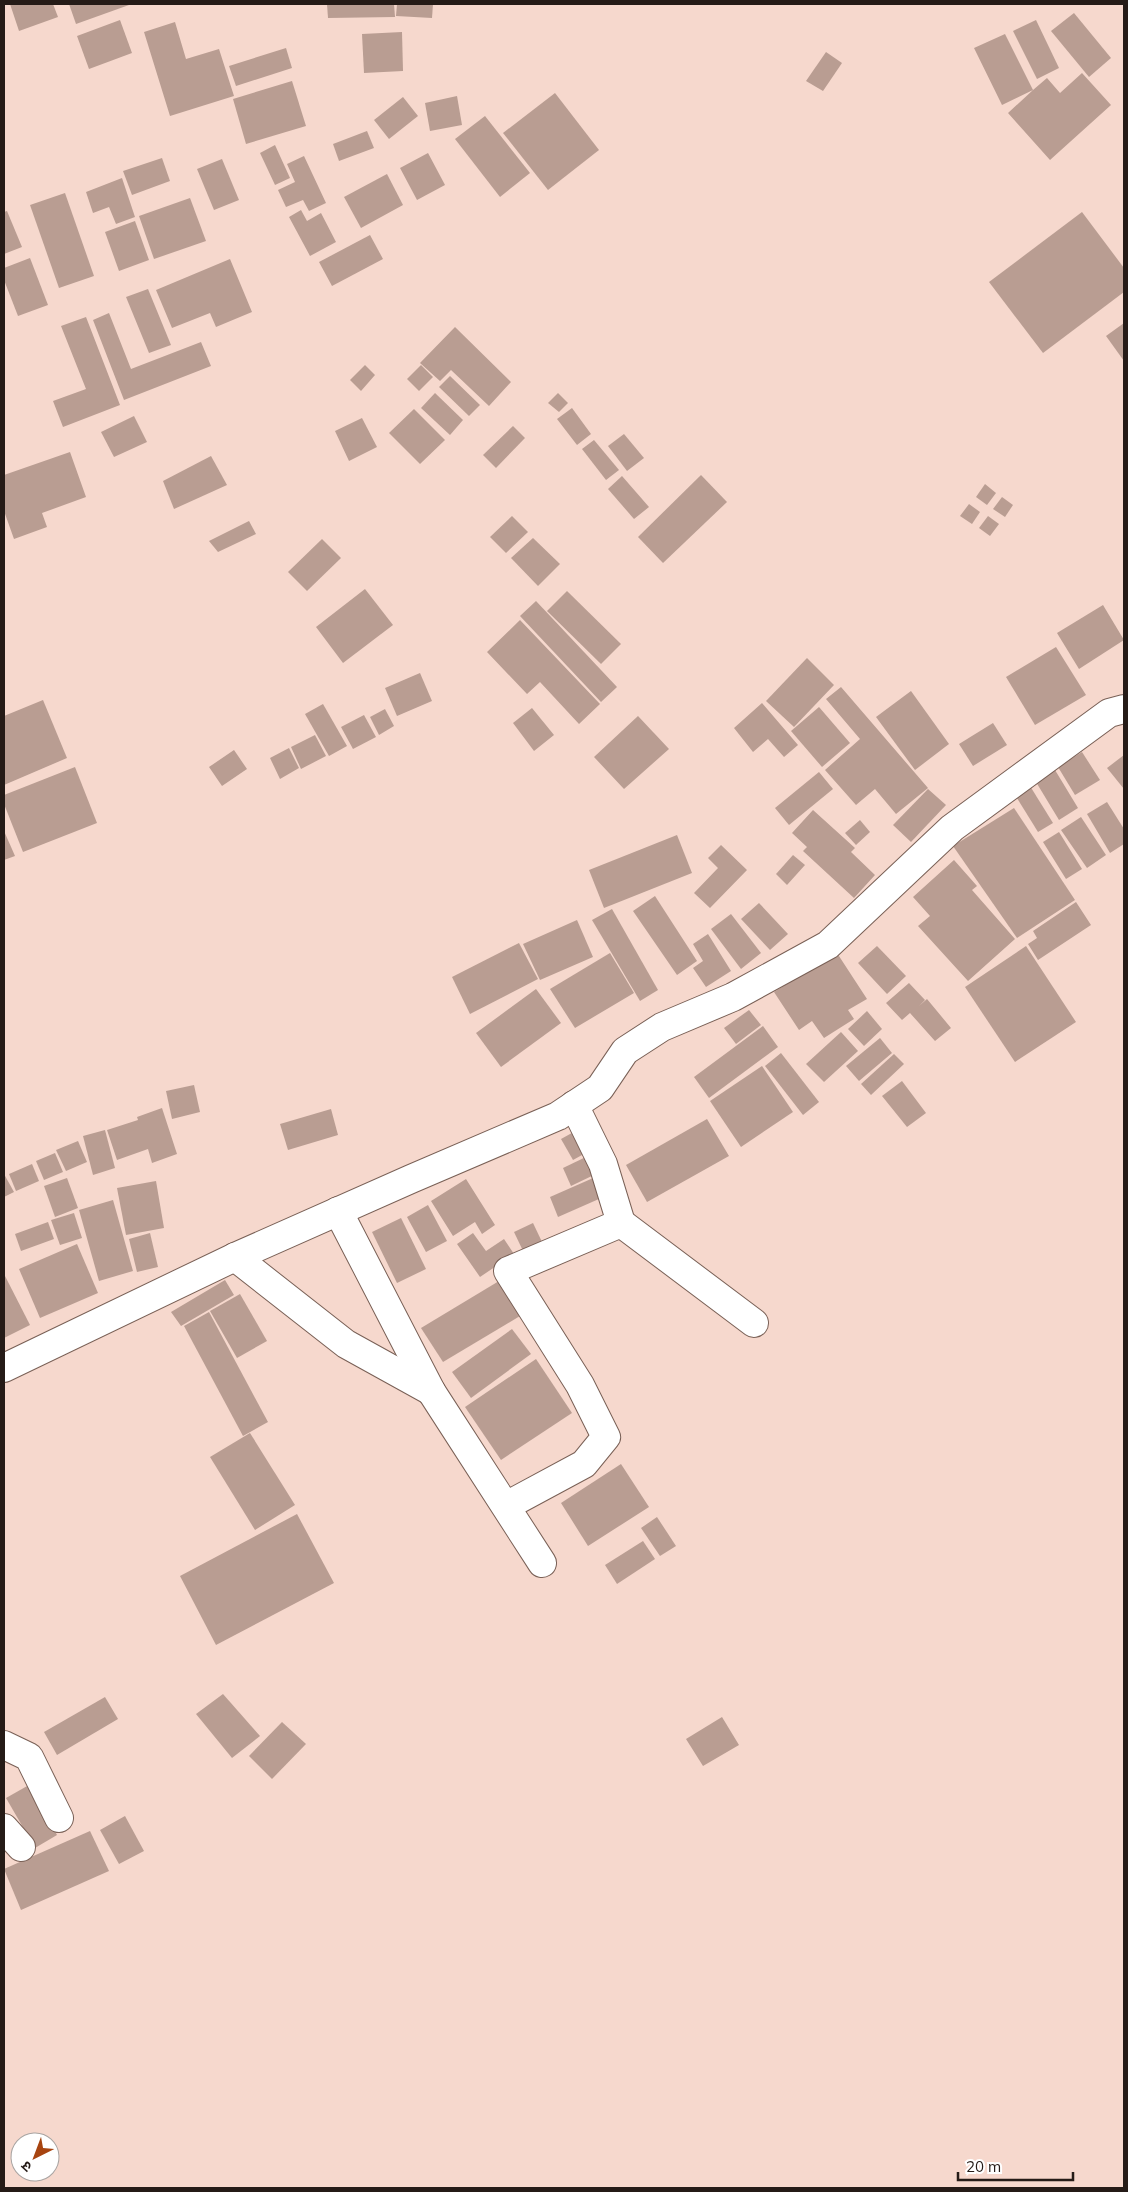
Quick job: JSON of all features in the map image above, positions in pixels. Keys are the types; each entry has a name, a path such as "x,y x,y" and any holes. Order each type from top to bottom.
{"street":[{"path":"4,1368 235,1257 558,1116 600,1088 625,1051 662,1027 733,997 828,945 952,828 1109,713 1124,709"},
{"path":"574,1105 603,1164 622,1222 754,1323"},
{"path":"338,1211 431,1391 542,1563"},
{"path":"506,1506 584,1464 606,1437 580,1385 508,1271 622,1222"},
{"path":"235,1257 346,1344 431,1391"},
{"path":"7,1752 29,1758 59,1818"}],"building":[{"path":"10,4 53,4 58,17 19,31"},
{"path":"69,4 129,4 129,5 76,24"},
{"path":"327,4 394,4 395,17 328,18"},
{"path":"397,4 433,4 432,18 396,16"},
{"path":"1074,13 1111,58 1089,77 1051,31"},
{"path":"120,20 132,53 89,69 77,36"},
{"path":"1036,20 1059,68 1037,79 1013,31"},
{"path":"175,22 186,59 219,49 234,96 170,116 144,32"},
{"path":"402,32 403,71 364,73 362,34"},
{"path":"1005,34 1033,90 1002,105 974,48"},
{"path":"286,48 292,68 236,86 229,66"},
{"path":"826,52 842,63 823,91 806,81"},
{"path":"1082,73 1111,105 1050,160 1008,113 1047,78 1060,93"},
{"path":"292,81 306,126 246,144 233,99"},
{"path":"555,93 599,150 548,190 503,133"},
{"path":"457,96 462,125 430,131 425,103"},
{"path":"403,97 418,116 389,139 374,120"},
{"path":"485,116 530,173 500,197 455,139"},
{"path":"367,131 374,148 339,161 333,144"},
{"path":"275,145 290,178 275,185 260,153"},
{"path":"428,153 445,185 417,200 400,168"},
{"path":"304,156 326,203 309,211 303,200 286,207 278,190 295,182 287,164"},
{"path":"162,158 170,181 132,195 123,171"},
{"path":"222,159 239,200 214,210 197,169"},
{"path":"387,174 403,205 361,228 344,197"},
{"path":"122,178 135,217 116,224 109,207 93,213 86,192"},
{"path":"65,193 94,276 59,288 30,205"},
{"path":"190,198 206,241 154,259 139,216"},
{"path":"301,210 307,221 321,213 336,242 310,256 289,217"},
{"path":"7,211 22,247 4,254 4,212"},
{"path":"1082,212 1124,268 1124,292 1043,353 989,282"},
{"path":"135,221 149,260 119,271 105,232"},
{"path":"370,235 383,259 332,286 319,262"},
{"path":"30,258 48,305 18,316 4,280 4,268"},
{"path":"230,259 252,312 216,327 210,313 172,328 156,290"},
{"path":"148,289 171,345 149,353 126,297"},
{"path":"109,313 131,369 201,342 211,366 124,400 93,320"},
{"path":"86,317 120,405 63,427 53,401 86,389 61,326"},
{"path":"1124,323 1124,361 1106,336"},
{"path":"455,327 511,382 489,406 451,370 440,381 420,363"},
{"path":"365,365 375,375 361,391 350,380"},
{"path":"421,365 433,377 419,391 407,379"},
{"path":"450,376 480,405 469,416 439,387"},
{"path":"435,393 463,420 450,435 421,408"},
{"path":"558,393 568,403 559,412 548,403"},
{"path":"572,408 591,434 577,445 557,419"},
{"path":"414,409 445,440 420,464 389,433"},
{"path":"134,416 147,442 114,457 101,432"},
{"path":"362,418 377,447 349,461 335,431"},
{"path":"513,426 525,438 496,468 483,455"},
{"path":"624,434 644,458 627,471 608,446"},
{"path":"594,440 619,470 606,480 582,449"},
{"path":"70,452 86,497 42,513 47,527 14,539 4,511 4,475"},
{"path":"211,456 227,485 174,509 163,481"},
{"path":"701,475 727,502 663,563 638,537"},
{"path":"622,476 649,507 634,519 608,489"},
{"path":"985,484 996,493 987,505 976,497"},
{"path":"1002,497 1013,505 1005,517 993,509"},
{"path":"969,504 980,512 972,524 960,516"},
{"path":"512,516 528,532 506,553 490,537"},
{"path":"988,516 999,524 990,536 979,528"},
{"path":"249,521 256,534 218,552 209,541"},
{"path":"533,538 560,564 538,586 511,558"},
{"path":"322,539 341,558 307,591 288,572"},
{"path":"365,589 393,625 343,663 316,627"},
{"path":"567,591 621,644 601,664 547,611"},
{"path":"536,601 617,687 601,702 520,616"},
{"path":"1103,605 1124,640 1079,669 1057,633"},
{"path":"520,620 600,704 579,724 540,682 527,694 487,652"},
{"path":"1056,647 1086,695 1035,725 1006,677"},
{"path":"807,658 834,685 794,727 766,701"},
{"path":"420,673 432,701 397,716 385,688"},
{"path":"841,687 928,788 896,814 875,789 856,805 825,770 860,739 826,699"},
{"path":"911,691 949,744 915,770 876,717"},
{"path":"43,700 67,758 4,785 4,716"},
{"path":"762,703 798,745 784,757 768,739 753,752 734,728"},
{"path":"323,704 347,746 329,756 305,714"},
{"path":"819,707 850,743 822,767 791,731"},
{"path":"532,708 554,735 534,751 513,723"},
{"path":"385,709 394,726 379,735 370,717"},
{"path":"364,715 376,737 353,749 341,727"},
{"path":"638,716 669,749 624,789 594,757"},
{"path":"993,723 1007,745 973,766 959,744"},
{"path":"315,735 326,756 301,769 291,747"},
{"path":"289,748 299,768 280,779 270,758"},
{"path":"234,750 247,769 222,786 209,767"},
{"path":"1082,752 1100,780 1075,795 1058,767"},
{"path":"1124,755 1124,789 1107,768"},
{"path":"75,767 97,823 23,852 4,804 4,795"},
{"path":"1055,770 1078,808 1059,820 1036,782"},
{"path":"819,772 833,789 789,825 775,808"},
{"path":"1030,786 1053,823 1038,832 1015,795"},
{"path":"928,789 946,805 911,842 893,825"},
{"path":"1107,802 1124,829 1124,844 1110,853 1087,814"},
{"path":"1014,808 1075,900 1017,938 953,846"},
{"path":"813,810 855,848 851,852 875,875 854,898 803,851 807,847 792,833"},
{"path":"1081,817 1106,855 1087,868 1061,830"},
{"path":"860,820 870,832 856,845 845,833"},
{"path":"4,831 15,856 4,860"},
{"path":"1059,832 1082,869 1066,879 1043,842"},
{"path":"677,835 692,873 604,908 589,870"},
{"path":"721,845 747,870 710,908 694,893 718,868 708,858"},
{"path":"793,855 805,865 787,885 776,874"},
{"path":"954,860 977,886 972,890 1015,939 968,981 918,926 930,916 913,897"},
{"path":"655,896 697,961 677,975 633,911"},
{"path":"1076,902 1091,925 1038,960 1028,944 1037,938 1033,931"},
{"path":"759,903 788,934 770,950 741,919"},
{"path":"612,909 658,990 640,1001 592,920"},
{"path":"731,914 761,953 741,969 711,929"},
{"path":"577,920 593,957 540,980 523,944"},
{"path":"708,934 731,971 706,987 693,968 703,961 693,944"},
{"path":"519,943 538,979 470,1014 452,977"},
{"path":"877,946 906,976 887,994 858,963"},
{"path":"1026,946 1076,1022 1015,1062 965,987"},
{"path":"610,953 634,993 575,1028 550,989"},
{"path":"837,953 867,999 848,1010 854,1019 824,1038 812,1021 799,1030 774,992"},
{"path":"909,983 925,1000 919,1006 927,999 951,1028 935,1041 910,1013 902,1020 886,1003"},
{"path":"536,989 561,1023 501,1067 476,1033"},
{"path":"749,1010 761,1025 736,1044 724,1028"},
{"path":"867,1011 882,1029 864,1046 848,1029"},
{"path":"763,1026 778,1047 709,1098 694,1077"},
{"path":"841,1032 858,1051 824,1082 806,1064"},
{"path":"880,1038 892,1053 859,1081 846,1066"},
{"path":"781,1053 819,1102 803,1115 765,1066"},
{"path":"894,1054 904,1064 871,1095 861,1084"},
{"path":"762,1066 793,1112 741,1147 710,1101"},
{"path":"902,1081 926,1113 907,1127 882,1096"},
{"path":"194,1085 200,1112 172,1119 166,1091"},
{"path":"162,1108 177,1154 152,1163 148,1149 117,1160 107,1130 138,1120 137,1117"},
{"path":"331,1109 338,1135 288,1150 280,1124"},
{"path":"707,1119 729,1156 647,1202 626,1165"},
{"path":"581,1128 593,1149 573,1160 561,1139"},
{"path":"105,1130 115,1168 93,1175 83,1136"},
{"path":"78,1141 87,1162 66,1171 56,1150"},
{"path":"55,1153 63,1172 44,1180 36,1161"},
{"path":"590,1155 598,1173 571,1186 563,1168"},
{"path":"32,1164 39,1181 16,1191 9,1174"},
{"path":"4,1174 14,1192 4,1197"},
{"path":"600,1175 608,1195 558,1217 550,1197"},
{"path":"67,1178 78,1208 55,1217 44,1186"},
{"path":"466,1179 495,1225 482,1234 475,1222 453,1236 431,1201"},
{"path":"156,1181 164,1228 126,1235 117,1188"},
{"path":"113,1200 133,1271 99,1281 79,1210"},
{"path":"428,1205 447,1241 426,1252 407,1217"},
{"path":"74,1213 82,1238 60,1245 51,1220"},
{"path":"401,1218 426,1269 397,1283 372,1232"},
{"path":"48,1222 54,1239 21,1251 15,1234"},
{"path":"533,1223 543,1244 524,1253 514,1232"},
{"path":"150,1233 158,1267 137,1272 129,1239"},
{"path":"473,1233 486,1251 504,1239 514,1254 480,1277 457,1244"},
{"path":"77,1244 98,1293 40,1318 19,1269"},
{"path":"4,1274 30,1325 4,1338"},
{"path":"504,1278 525,1313 443,1362 421,1328"},
{"path":"225,1280 234,1295 181,1326 171,1312"},
{"path":"240,1294 267,1341 237,1358 210,1311"},
{"path":"209,1312 268,1422 243,1436 184,1326"},
{"path":"512,1329 531,1354 471,1398 452,1372"},
{"path":"536,1359 572,1413 501,1460 465,1407"},
{"path":"250,1433 295,1505 255,1530 210,1457"},
{"path":"621,1464 649,1507 588,1546 561,1503"},
{"path":"297,1514 334,1583 216,1645 180,1576"},
{"path":"657,1517 676,1546 660,1556 641,1528"},
{"path":"643,1541 655,1559 617,1584 605,1565"},
{"path":"223,1694 260,1736 232,1758 196,1714"},
{"path":"105,1697 118,1719 57,1755 44,1732"},
{"path":"722,1717 739,1745 703,1766 686,1739"},
{"path":"282,1722 306,1744 272,1779 249,1756"},
{"path":"29,1785 57,1835 35,1848 6,1798"},
{"path":"125,1816 144,1851 119,1864 100,1830"},
{"path":"90,1831 109,1871 21,1910 4,1869"}]}
